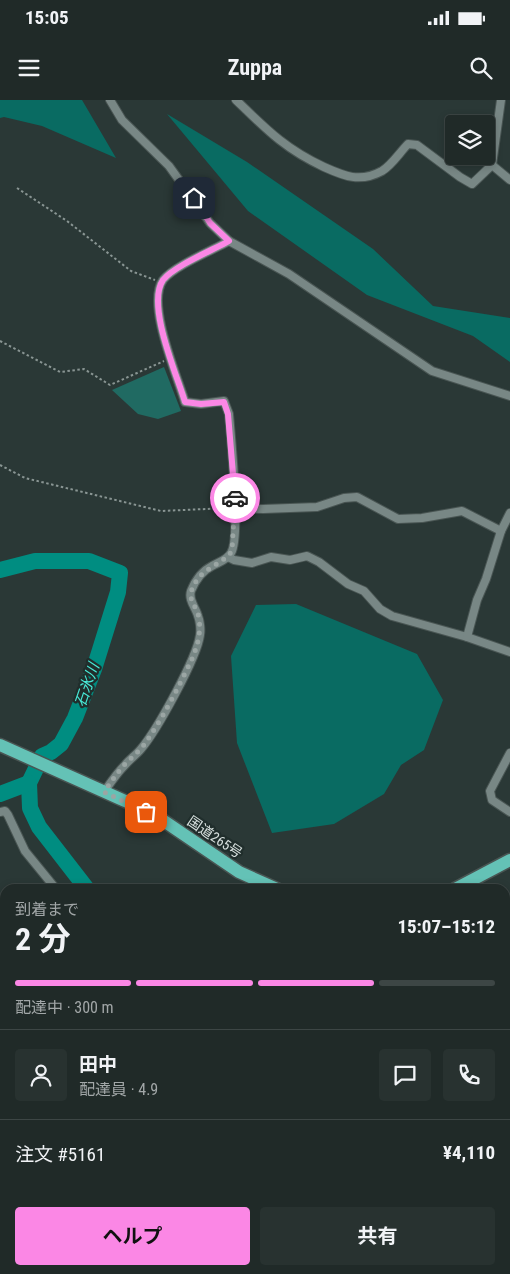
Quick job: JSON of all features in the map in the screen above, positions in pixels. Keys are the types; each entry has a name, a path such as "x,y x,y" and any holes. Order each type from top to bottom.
{"highway":[{"name":"国道265号","path":"0,745 74,777 161,819 239,872 266,884"},
{"path":"464,884 510,860"}],"street":[{"path":"110,100 122,120 170,166 210,223 229,241 288,274 432,371 510,396"},
{"path":"236,100 277,139 293,151 339,174 353,178 376,174 384,170 408,144 417,144 460,178 472,184 492,165 510,180"},
{"path":"495,143 501,100"},
{"path":"104,792 124,765 140,750 149,738 193,657 200,635 198,616 190,594 194,584 210,567 228,557 234,547 235,508 229,422 224,402 201,404 185,402 164,339 157,301 159,289 164,279 180,267 229,241"},
{"path":"235,508 263,510 317,506 344,498 357,498 398,518 422,518 462,511 502,532"},
{"path":"467,637 477,600 510,514"},
{"path":"228,557 252,563 271,557 290,560 307,556 320,562 348,584 364,592 380,609 392,616 467,637 510,652"},
{"path":"510,753 490,791 492,800 510,812"},
{"path":"0,812 5,812 8,815 25,851 52,884"}],"path":[{"path":"17,188 67,221 131,271 162,283"},
{"path":"0,341 60,372 84,370 110,385 171,358"},
{"path":"0,464 25,478 160,511 235,508"}],"green space":[{"path":"0,100 82,100 116,158 42,126 4,117 0,118"},
{"path":"167,114 247,162 373,249 433,306 510,318 510,362 473,336 367,295 248,211"},
{"path":"164,367 181,411 158,419 138,414 112,390"},
{"path":"296,604 417,654 443,700 424,750 401,765 384,794 334,824 272,833 237,743 231,656 256,605"}],"waterway":[{"name":"石氷川","path":"0,570 35,561 89,561 120,573 118,592 94,669 75,718 61,744 42,756 29,783 30,808 39,827 83,884"},
{"path":"0,794 29,783"}],"way so far":[{"path":"146,812 125,800 104,792 114,777 149,738 193,657 200,635 198,616 190,594 200,576 210,567 228,557 234,547 235,498"}],"route":[{"path":"194,198 210,223 229,241 180,267 164,279 159,289 157,301 164,339 185,402 201,404 224,402 228,414 235,498"}]}
